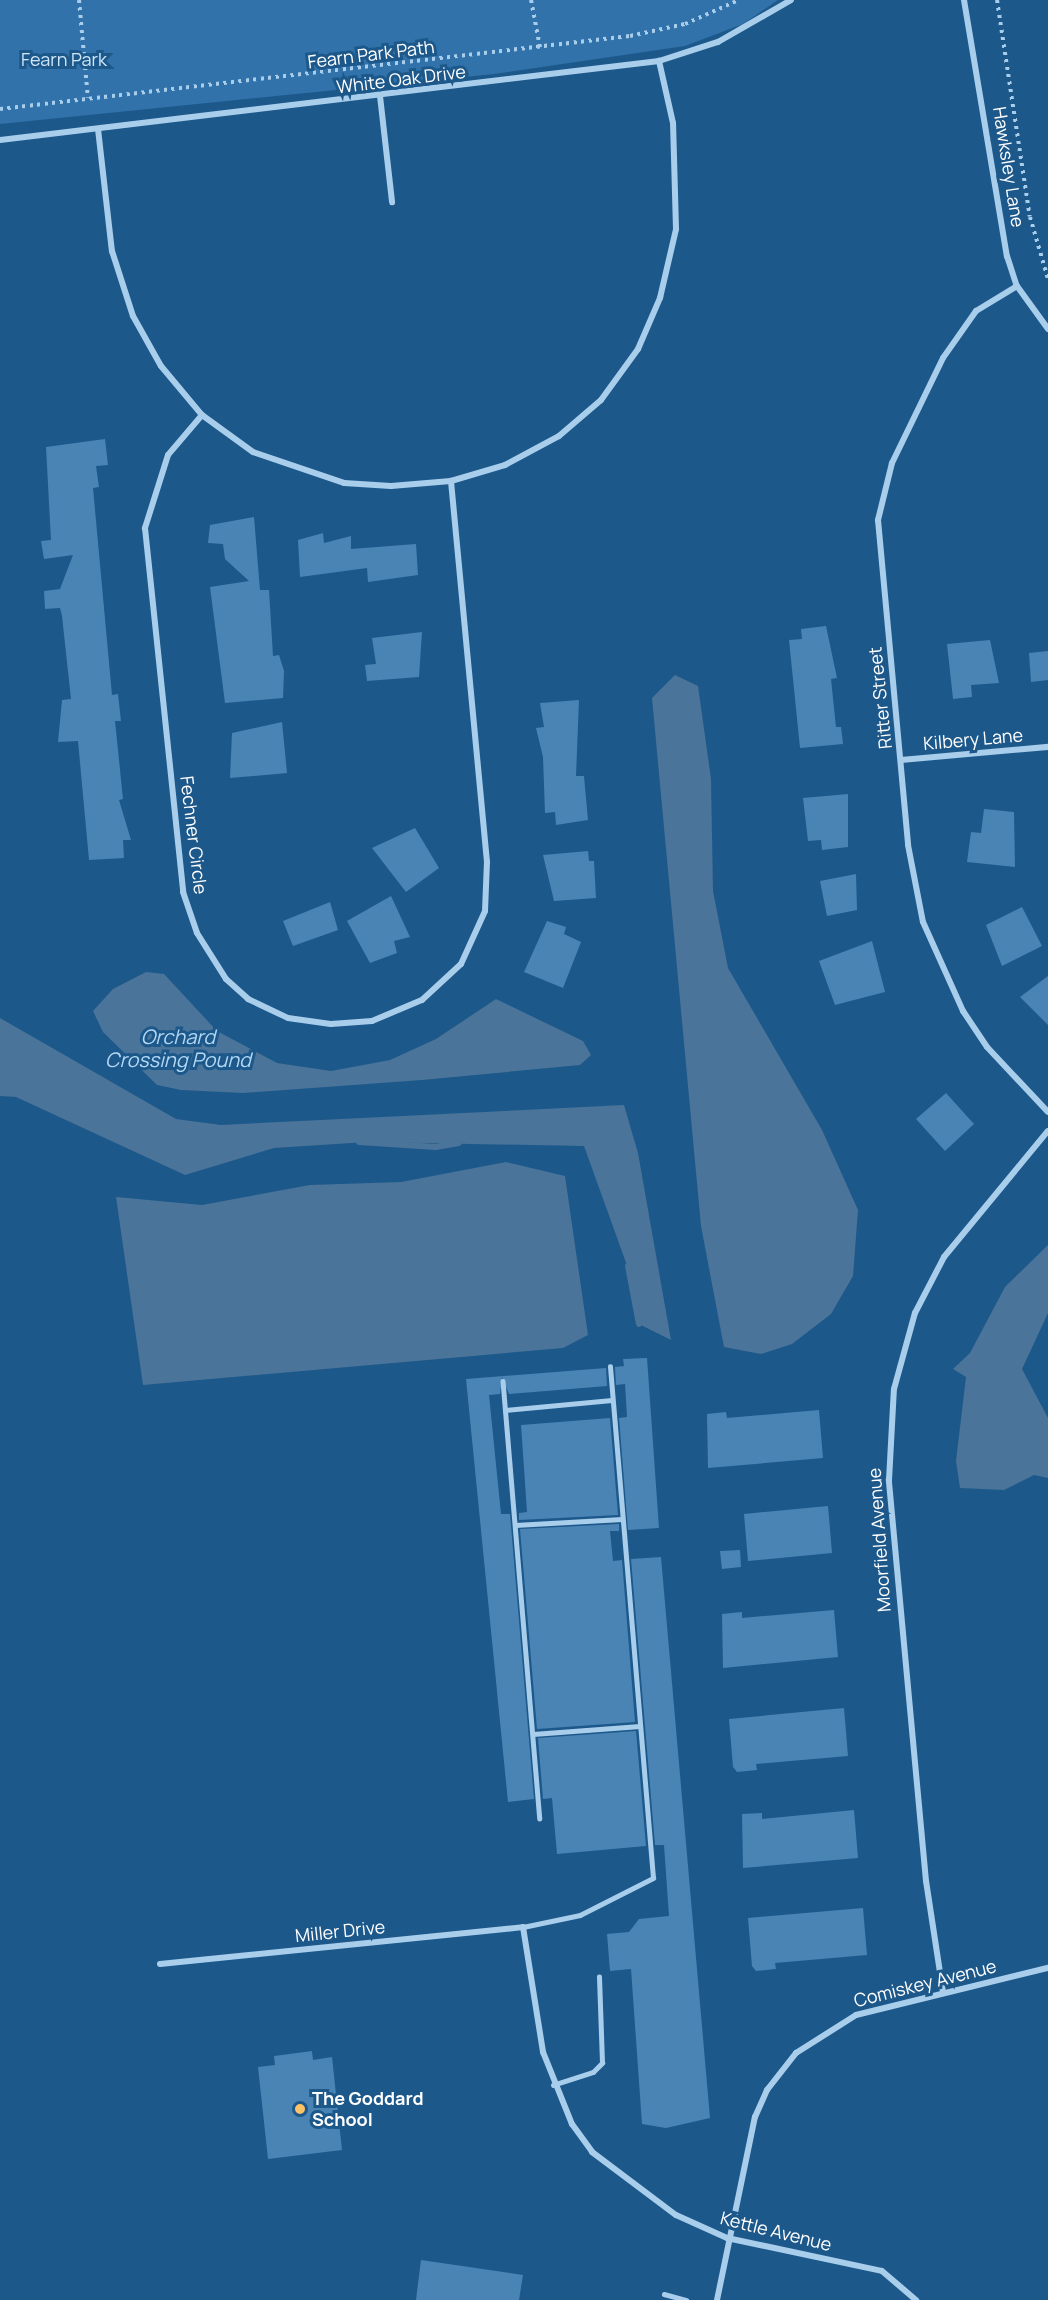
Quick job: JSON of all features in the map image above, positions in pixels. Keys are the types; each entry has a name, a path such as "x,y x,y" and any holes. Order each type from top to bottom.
{"street":[{"name":"White Oak Drive","path":"0,140 659,62 718,42 791,0"},
{"name":"Hawksley Lane","path":"964,0 1017,286 1048,329"},
{"path":"98,129 112,251 133,316 161,366 202,415 253,452 344,483 451,481 505,465 559,436 601,400 638,349 660,298 676,229 673,123 659,62"},
{"path":"380,96 392,202"},
{"name":"Ritter Street","path":"1017,286 976,311 943,358 892,462 878,520 901,760 918,903 944,978 987,1047 1048,1112"},
{"name":"Fechner Circle","path":"202,415 168,455 145,528 183,892 197,933 226,979 248,999 288,1018 331,1024 372,1021 422,1000 461,964 485,911 488,862 451,481"},
{"name":"Kilbery Lane","path":"901,760 1048,747"},
{"name":"Moorfield Avenue","path":"943,1992 925,1872 889,1480 894,1389 915,1313 944,1257 1048,1131"},
{"name":"Miller Drive","path":"160,1964 523,1927"},
{"name":"Kettle Avenue","path":"523,1927 554,2085 585,2143 617,2175 676,2215 727,2238 882,2271 916,2300"},
{"name":"Comiskey Avenue","path":"717,2300 727,2238 755,2117 785,2065 834,2025 943,1992 1048,1968"}],"lane":[{"path":"523,1927 580,1914 653,1878 610,1367"},
{"path":"503,1381 540,1818"},
{"path":"505,1410 612,1400"},
{"path":"515,1525 622,1519"},
{"path":"533,1734 640,1726"},
{"path":"554,2085 593,2072 602,2063 599,1977"},
{"path":"664,2294 686,2300"}],"path":[{"path":"79,0 88,98"},
{"path":"531,0 540,47"},
{"name":"Fearn Park Path","path":"0,109 540,47 658,31 739,0"},
{"path":"997,0 1030,217 1048,279"}],"green space":[{"name":"Fearn Park","path":"0,0 778,0 743,24 685,46 494,74 0,124"}],"water":[{"path":"675,675 698,686 711,779 713,891 728,968 822,1130 858,1210 853,1276 831,1314 792,1344 761,1354 724,1347 701,1226 652,698"},
{"name":"Orchard Crossing Pound","path":"146,972 164,974 217,1031 277,1063 331,1071 390,1060 436,1039 496,999 583,1041 591,1055 580,1065 422,1080 243,1093 181,1090 157,1085 103,1032 93,1011 113,989"},
{"path":"0,1018 176,1119 221,1125 624,1105 638,1153 671,1340 639,1324 629,1271 584,1146 367,1142 274,1148 185,1175 16,1097 0,1096"},
{"path":"506,1162 565,1176 588,1335 563,1348 143,1385 116,1197 202,1205 310,1185 401,1182"},
{"path":"1048,1245 1048,1313 1022,1369 1048,1418 1048,1478 1034,1475 1004,1490 960,1488 956,1461 966,1377 953,1369 970,1353 1005,1287"}],"building":[{"path":"105,439 108,465 96,466 99,487 93,488 112,695 118,694 121,721 115,721 123,799 119,800 131,840 123,840 124,858 89,860 78,741 58,742 62,700 71,699 62,616 60,608 45,609 44,591 60,589 73,555 44,559 41,541 51,540 46,447"},
{"path":"254,517 260,590 269,590 273,656 279,655 284,671 283,698 225,703 210,587 249,581 225,559 223,544 208,543 210,525"},
{"path":"323,533 324,543 351,536 351,549 416,544 418,575 368,582 367,568 300,577 298,540"},
{"path":"826,626 837,678 831,679 836,727 841,727 843,744 800,748 789,640 802,639 801,629"},
{"path":"422,632 419,677 367,681 365,665 376,664 372,638"},
{"path":"990,640 999,683 971,685 972,697 953,699 947,644"},
{"path":"1048,651 1048,680 1031,682 1029,653"},
{"path":"579,700 576,776 584,776 588,820 556,825 555,812 545,813 543,757 536,728 544,727 540,703"},
{"path":"282,722 287,773 230,778 232,733"},
{"path":"848,794 848,847 822,850 821,840 808,841 803,798"},
{"path":"984,809 1014,812 1015,867 967,862 971,832 981,833"},
{"path":"415,828 439,868 406,892 372,848"},
{"path":"588,851 589,861 594,861 596,898 554,901 543,855"},
{"path":"856,874 857,910 827,916 820,881"},
{"path":"391,896 410,937 394,941 397,953 370,963 347,921"},
{"path":"330,902 338,930 293,946 283,921"},
{"path":"1022,907 1042,946 1002,966 986,925"},
{"path":"547,921 566,927 564,934 581,942 563,988 524,972"},
{"path":"872,941 885,992 835,1005 819,961"},
{"path":"1048,976 1048,1025 1020,997"},
{"path":"946,1093 974,1124 945,1151 916,1119"},
{"path":"647,1358 659,1528 628,1530 619,1418 627,1417 625,1384 616,1385 615,1367 624,1366 623,1359"},
{"path":"606,1368 607,1386 509,1394 502,1377 500,1394 489,1395 501,1514 510,1514 534,1799 508,1802 466,1379"},
{"path":"819,1410 823,1458 708,1468 707,1414 726,1412 727,1418"},
{"path":"610,1418 618,1515 519,1520 519,1513 527,1512 521,1425"},
{"path":"828,1506 832,1553 748,1561 744,1514"},
{"path":"619,1524 619,1531 610,1531 613,1561 622,1560 635,1722 537,1729 520,1529"},
{"path":"740,1550 741,1567 722,1569 720,1551"},
{"path":"661,1557 710,2118 666,2128 642,2124 631,1969 610,1971 607,1934 629,1932 639,1919 669,1916 664,1845 655,1845 631,1559"},
{"path":"834,1610 838,1657 723,1668 722,1614 742,1612 742,1618"},
{"path":"844,1708 848,1756 756,1764 757,1770 737,1772 733,1767 729,1719"},
{"path":"636,1731 646,1846 557,1854 552,1798 543,1799 538,1738"},
{"path":"854,1810 858,1858 743,1868 742,1814 762,1813 762,1819"},
{"path":"863,1908 867,1955 775,1963 776,1969 756,1971 752,1966 748,1918"},
{"name":"The Goddard School","path":"312,2051 313,2060 332,2057 342,2150 268,2159 258,2067 275,2065 274,2056"},
{"path":"421,2260 523,2275 519,2300 416,2300"}],"waterway":[{"path":"359,1142 436,1147 459,1143"},
{"path":"628,1266 639,1324"}],"place":[{"name":"The Goddard School","path":"300,2109"}]}
